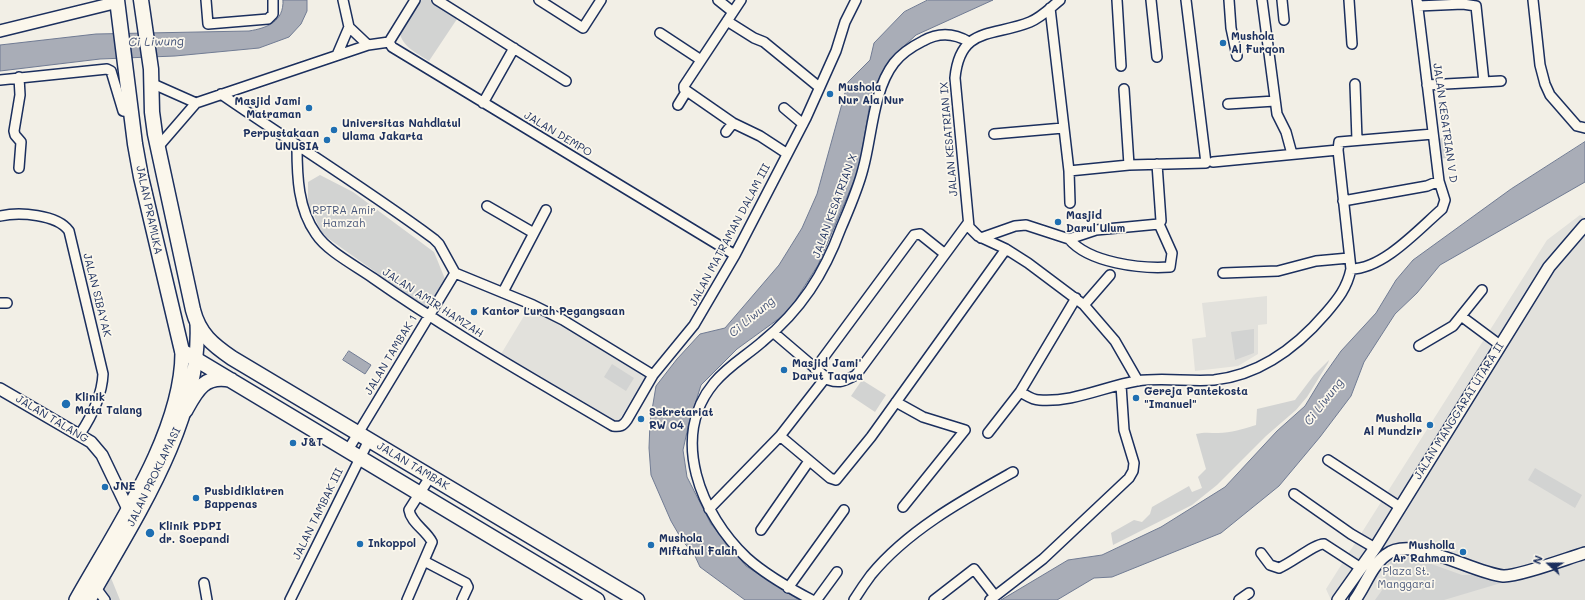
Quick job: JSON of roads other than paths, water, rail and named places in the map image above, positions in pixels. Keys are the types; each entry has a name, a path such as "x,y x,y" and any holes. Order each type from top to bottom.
{"main road":[{"name":"JALAN PRAMUKA","path":"142,4 151,69 152,112 158,147 195,317"},
{"name":"JALAN PRAMUKA","path":"118,6 142,177 182,351"},
{"name":"JALAN TAMBAK","path":"195,317 208,340 222,351 637,600"},
{"name":"JALAN PROKLAMASI","path":"76,600 132,512 169,450 184,411 191,386 196,359 195,317"},
{"name":"JALAN TAMBAK","path":"182,351 597,600"},
{"name":"JALAN PROKLAMASI","path":"89,600 132,512 169,423 180,383 182,351"},
{"path":"184,411 195,393 206,383 218,378 235,382"}],"street":[{"path":"206,0 208,24 268,19 273,14 273,0"},
{"path":"343,0 349,27 368,45"},
{"path":"158,147 196,103 368,45 389,42 415,0"},
{"path":"437,0 566,81"},
{"path":"539,0 583,28 601,0"},
{"path":"718,0 733,12"},
{"path":"741,0 684,86 686,92 732,123 760,136 786,153"},
{"name":"JALAN MATRAMAN DALAM III","path":"623,425 653,375 694,325 735,255 786,153 803,124 836,50 845,22 856,0"},
{"name":"JALAN KESATRIAN IX","path":"968,223 967,195 955,78 958,60 969,42 980,34 1032,21 1060,0"},
{"path":"1117,0 1121,66"},
{"path":"1151,0 1158,57"},
{"path":"1069,170 1129,165 1206,163 1186,0"},
{"path":"1229,0 1231,28 1237,56"},
{"path":"1262,0 1277,114 1286,132 1292,154"},
{"path":"1282,0 1284,20"},
{"path":"1349,0 1352,44"},
{"path":"1533,0 1540,65 1545,84 1550,95 1578,126 1585,128"},
{"path":"1417,3 1476,6 1484,82"},
{"name":"JALAN KESATRIAN V D","path":"1351,269 1365,268 1381,260 1442,209 1445,200 1439,181 1417,3"},
{"path":"0,31 118,6"},
{"path":"1050,8 1069,170 1070,203"},
{"path":"727,21 754,38 764,42 819,87"},
{"path":"337,55 349,27"},
{"path":"660,33 701,60"},
{"name":"JALAN KESATRIAN X","path":"815,599 788,588 747,558 733,542 709,509 698,483 693,464 692,444 694,425 698,409 715,382 732,365 774,333 810,292 830,258 863,172 881,90 894,62 914,46 937,35 956,36 969,42"},
{"name":"JALAN DEMPO","path":"389,42 392,47 735,255"},
{"path":"483,103 514,48"},
{"path":"0,80 19,77 110,70 112,71 123,111 132,112"},
{"path":"19,77 20,95 14,131 15,135 21,142 19,168"},
{"path":"1427,85 1501,81"},
{"path":"151,83 196,103"},
{"path":"1355,84 1357,140"},
{"path":"1124,90 1129,165"},
{"path":"678,104 686,92"},
{"path":"221,94 297,147 389,206 434,239 439,244 455,273 503,292 563,320 653,375"},
{"path":"1228,104 1275,100"},
{"path":"784,108 803,124"},
{"path":"726,132 732,123"},
{"path":"994,134 1063,128"},
{"path":"1020,392 1032,399 1049,400 1066,398 1138,381 1215,380 1239,375 1267,364 1301,341 1341,295 1348,282 1351,269 1338,150 1339,142 1433,134"},
{"name":"JALAN AMIR HAMZAH","path":"297,147 297,173 300,196 316,236 325,245 429,317 613,426 623,425"},
{"path":"1213,162 1338,150"},
{"path":"981,238 1008,228 1026,225 1069,239 1087,253 1113,262 1142,267 1170,267 1172,253 1160,224 1157,164"},
{"path":"1343,202 1427,186 1439,181"},
{"path":"487,206 532,232"},
{"path":"503,292 532,232 546,210"},
{"name":"JALAN SIBAYAK","path":"0,216 24,214 56,220 68,231 103,374 101,389 89,420 80,434"},
{"path":"968,223 970,230 981,238 1006,249 1028,262 1084,305 1115,341 1138,381"},
{"path":"774,333 815,369 837,383 845,381 856,375 968,223"},
{"path":"1069,239 1096,230 1160,224"},
{"name":"JALAN MANGGARAI UTARA II","path":"1338,600 1375,548 1549,267 1584,227"},
{"path":"815,369 914,235 920,234 945,254"},
{"path":"780,436 830,478 836,480 896,402 1006,249"},
{"path":"1223,273 1278,272 1316,261 1349,258"},
{"name":"JALAN TAMBAK 1","path":"354,454 429,317 455,273"},
{"path":"1084,305 1110,276"},
{"path":"1419,346 1449,329 1482,290"},
{"path":"988,433 1020,392 1076,298"},
{"path":"1461,316 1500,344"},
{"path":"709,509 780,436 826,377"},
{"path":"934,600 974,569 993,598 1044,559 1129,478 1133,471 1134,463 1124,430 1121,386"},
{"name":"JALAN TALANG","path":"0,389 80,434 91,442 102,455 132,512"},
{"path":"896,402 923,417 965,430 903,508"},
{"name":"JALAN TAMBAK III","path":"290,600 354,454 364,437"},
{"path":"1328,460 1400,507"},
{"path":"761,530 809,461"},
{"path":"854,600 871,575 913,536 955,505 1013,472"},
{"path":"407,600 432,542 428,535 410,517 409,510 430,477"},
{"path":"1294,494 1351,534 1375,548"},
{"path":"788,588 844,510"},
{"path":"1261,553 1270,566 1279,568 1299,558 1318,544 1324,544 1362,568"},
{"path":"1355,600 1382,558 1394,550 1402,548 1420,550 1504,576 1585,552"},
{"path":"424,561 466,583 468,587 462,600"},
{"path":"815,599 837,572"},
{"path":"204,583 207,600"},
{"path":"96,588 105,600"},
{"path":"1239,600 1249,593"}],"water":[{"name":"Ci Liwung","path":"283,0 307,0 307,11 301,24 289,37 259,48 175,56 100,59 0,71 0,45 96,34 249,31 268,26 273,23 281,14"},
{"name":"Ci Liwung","path":"928,0 993,0 916,35 891,58 872,91 859,169 818,265 788,312 737,349 701,385 688,427 683,450 687,477 711,524 746,566 799,600 745,600 700,567 695,556 682,540 671,521 651,475 649,448 650,422 656,386 677,359 700,334 725,328 779,265 802,228 817,194 848,82 870,60 874,43 904,12"},
{"name":"Ci Liwung","path":"1585,142 1585,182 1440,265 1417,293 1395,314 1364,362 1351,396 1320,437 1279,486 1221,533 1112,577 1094,578 1057,600 1001,600 1068,560 1102,555 1161,527 1225,487 1277,431 1305,406 1341,351 1376,313 1396,280 1413,260 1511,189"},
{"path":"349,351 371,365 365,374 343,360"}],"place":[{"name":"Mushola Al Furqon","path":"1223,43"},
{"name":"Mushola Nur Ala Nur","path":"830,94"},
{"name":"Masjid Jami Matraman","path":"309,108"},
{"name":"Universitas Nahdlatul Ulama Jakarta","path":"334,130"},
{"name":"Perpustakaan UNUSIA","path":"327,140"},
{"name":"Masjid Darul Ulum","path":"1058,222"},
{"name":"Kantor Lurah Pegangsaan","path":"474,312"},
{"name":"Masjid Jami' Darut Taqwa","path":"784,370"},
{"name":"Gereja Pantekosta \"Imanuel\"","path":"1136,398"},
{"name":"Klinik Mata Talang","path":"66,404"},
{"name":"Sekretariat RW 04","path":"641,419"},
{"name":"Musholla Al Mundzir","path":"1430,425"},
{"name":"J&T","path":"293,443"},
{"name":"JNE","path":"105,487"},
{"name":"Pusbidiklatren Bappenas","path":"196,498"},
{"name":"Klinik PDPI dr. Soepandi","path":"150,533"},
{"name":"Inkoppol","path":"360,544"},
{"name":"Mushola Miftahul Falah","path":"651,545"},
{"name":"Musholla Ar Rahmam","path":"1463,552"}],"park label":[{"name":"RPTRA Amir Hamzah","path":"344,217"},
{"name":"Plaza St. Manggarai","path":"1406,578"}]}
